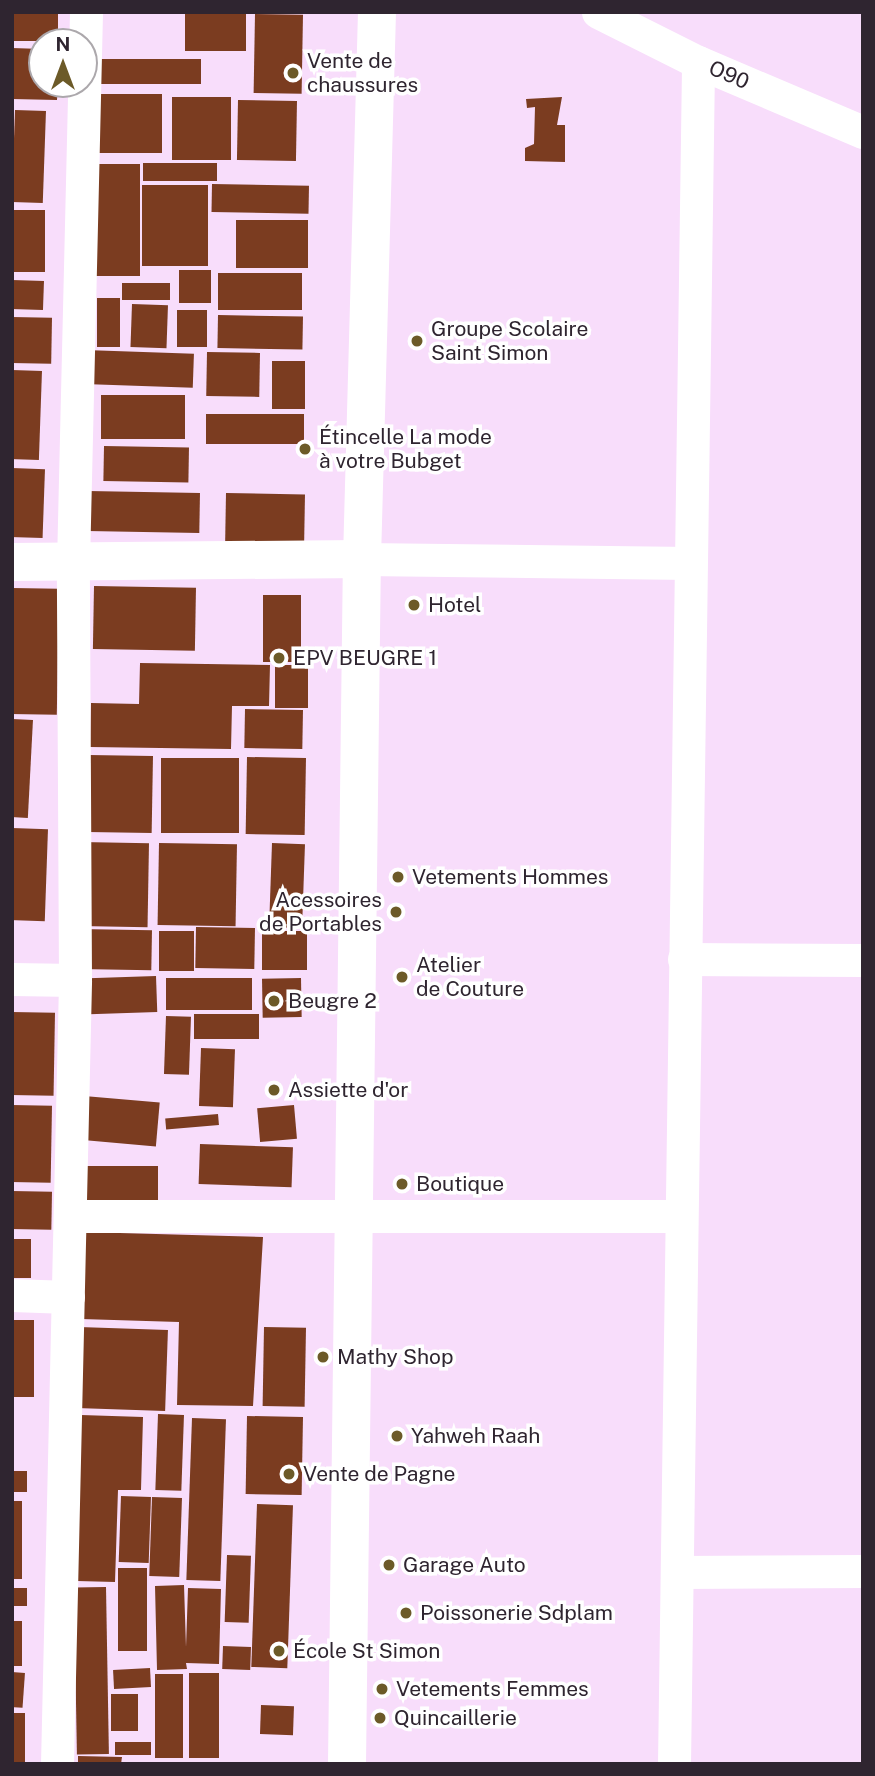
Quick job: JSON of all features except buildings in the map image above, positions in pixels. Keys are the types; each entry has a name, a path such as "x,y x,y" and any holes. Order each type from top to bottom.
{"street":[{"path":"57,1764 75,980 72,564 86,12"},
{"path":"347,1764 362,559 377,12"},
{"name":"O90","path":"598,12 698,61 863,132"},
{"path":"674,1764 679,1572 684,959 698,61"},
{"path":"12,562 72,564 362,559 690,563"},
{"path":"684,959 863,960"},
{"path":"12,979 75,980"},
{"path":"70,1216 681,1216"},
{"path":"12,1295 68,1297"},
{"path":"679,1572 863,1571"}],"place":[{"name":"Vente de chaussures","path":"293,73"},
{"name":"Groupe Scolaire Saint Simon","path":"417,341"},
{"name":"Étincelle La mode à votre Bubget","path":"305,449"},
{"name":"Hotel","path":"414,605"},
{"name":"EPV BEUGRE 1","path":"279,658"},
{"name":"Vetements Hommes","path":"398,877"},
{"name":"Acessoires de Portables","path":"396,912"},
{"name":"Atelier de Couture","path":"402,977"},
{"name":"Beugre 2","path":"274,1001"},
{"name":"Assiette d'or","path":"274,1090"},
{"name":"Boutique","path":"402,1184"},
{"name":"Mathy Shop","path":"323,1357"},
{"name":"Yahweh Raah","path":"397,1436"},
{"name":"Vente de Pagne","path":"289,1474"},
{"name":"Garage Auto","path":"389,1565"},
{"name":"Poissonerie Sdplam","path":"406,1613"},
{"name":"École St Simon","path":"279,1651"},
{"name":"Vetements Femmes","path":"382,1689"},
{"name":"Quincaillerie","path":"380,1718"}]}
